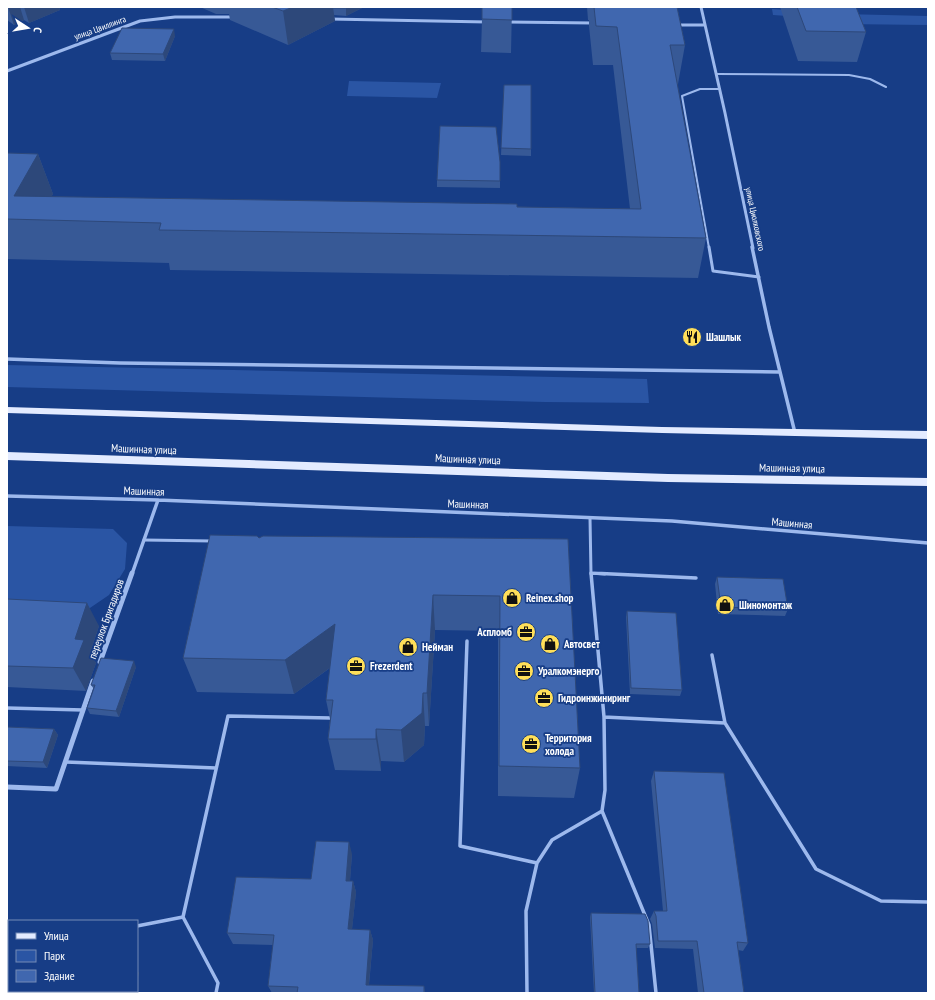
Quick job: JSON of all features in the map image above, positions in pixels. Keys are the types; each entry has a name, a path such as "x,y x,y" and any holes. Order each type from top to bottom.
{"main road":[{"path":"7,410 795,434 928,435"},
{"name":"Машинная улица","path":"7,456 660,478 928,482"}],"street":[{"name":"улица Циолковского","path":"701,7 717,74 779,372 795,434"},
{"name":"улица Цвиллинга","path":"7,71 140,21 175,17 237,17"},
{"path":"322,19 492,22"},
{"path":"507,22 596,23"},
{"path":"672,25 705,25"},
{"path":"7,359 120,363 779,372"},
{"name":"Машинная","path":"7,496 158,500 672,522 928,543"},
{"name":"переулок Бригадиров","path":"99,666 158,500"},
{"name":"переулок Бригадиров","path":"7,788 56,789 96,673"}],"lane":[{"path":"717,74 849,74 870,79 886,87"},
{"path":"720,89 700,88 682,96 713,271 759,277"},
{"path":"590,518 591,573 604,717 605,790 602,811 649,925 656,993"},
{"path":"144,540 219,542"},
{"path":"591,573 696,578"},
{"path":"467,641 460,846 537,863"},
{"path":"712,655 725,723 816,869 881,901 928,902"},
{"path":"7,708 83,710"},
{"path":"216,993 218,982 183,917 228,716 331,718"},
{"path":"604,717 725,723"},
{"path":"66,762 216,768"},
{"path":"527,993 526,911 537,863 552,840 602,811"},
{"path":"138,926 183,917"}],"green space":[{"path":"789,7 823,7 842,14 928,16 928,25 841,24 801,17 773,15 772,9 789,10"},
{"path":"349,81 441,83 437,98 347,96"},
{"path":"7,365 647,379 649,403 545,402 7,387"},
{"path":"7,526 113,529 127,543 125,569 109,595 87,610 7,607"}],"building":[{"path":"272,7 293,7 283,11"},
{"path":"333,7 348,7 333,8"},
{"path":"482,7 512,7 512,20 482,19"},
{"path":"594,7 677,7 685,45 670,45 706,238 159,230 161,223 7,219 7,153 38,154 14,196 517,204 517,207 641,209 617,27 596,26"},
{"path":"797,7 856,7 866,32 806,31"},
{"path":"122,28 174,29 163,54 110,53"},
{"path":"504,85 531,85 531,149 501,148"},
{"path":"440,126 496,127 500,162 500,181 437,180"},
{"path":"210,535 257,536 259,538 263,536 568,539 580,768 499,766 500,596 433,595 427,693 423,693 422,713 401,730 376,729 376,739 328,739 333,700 326,700 335,624 285,660 183,658"},
{"path":"717,577 783,579 788,609 721,607"},
{"path":"7,599 87,603 75,639 84,640 73,668 7,666"},
{"path":"627,611 676,613 682,690 631,688"},
{"path":"101,658 134,661 116,711 87,708 95,685 91,685"},
{"path":"7,727 54,729 43,762 7,761"},
{"path":"654,771 724,773 748,943 737,942 744,993 704,993 697,941 658,941 656,916 654,911 667,911"},
{"path":"316,841 349,842 346,881 353,881 348,929 370,930 366,985 424,986 424,993 297,993 298,987 268,986 274,935 227,933 236,877 311,879"},
{"path":"591,913 645,914 648,921 650,944 636,944 639,993 595,993"},
{"path":"10,992 126,992 125,993"}],"place":[{"name":"Шашлык","path":"692,337"},
{"name":"Reinex.shop","path":"512,598"},
{"name":"Шиномонтаж","path":"725,605"},
{"name":"Аспломб","path":"526,632"},
{"name":"Автосвет","path":"550,644"},
{"name":"Нейман","path":"408,647"},
{"name":"Frezerdent","path":"356,666"},
{"name":"Уралкомэнерго","path":"524,671"},
{"name":"Гидроинжиниринг","path":"544,698"},
{"name":"Территория холода","path":"531,744"}]}
